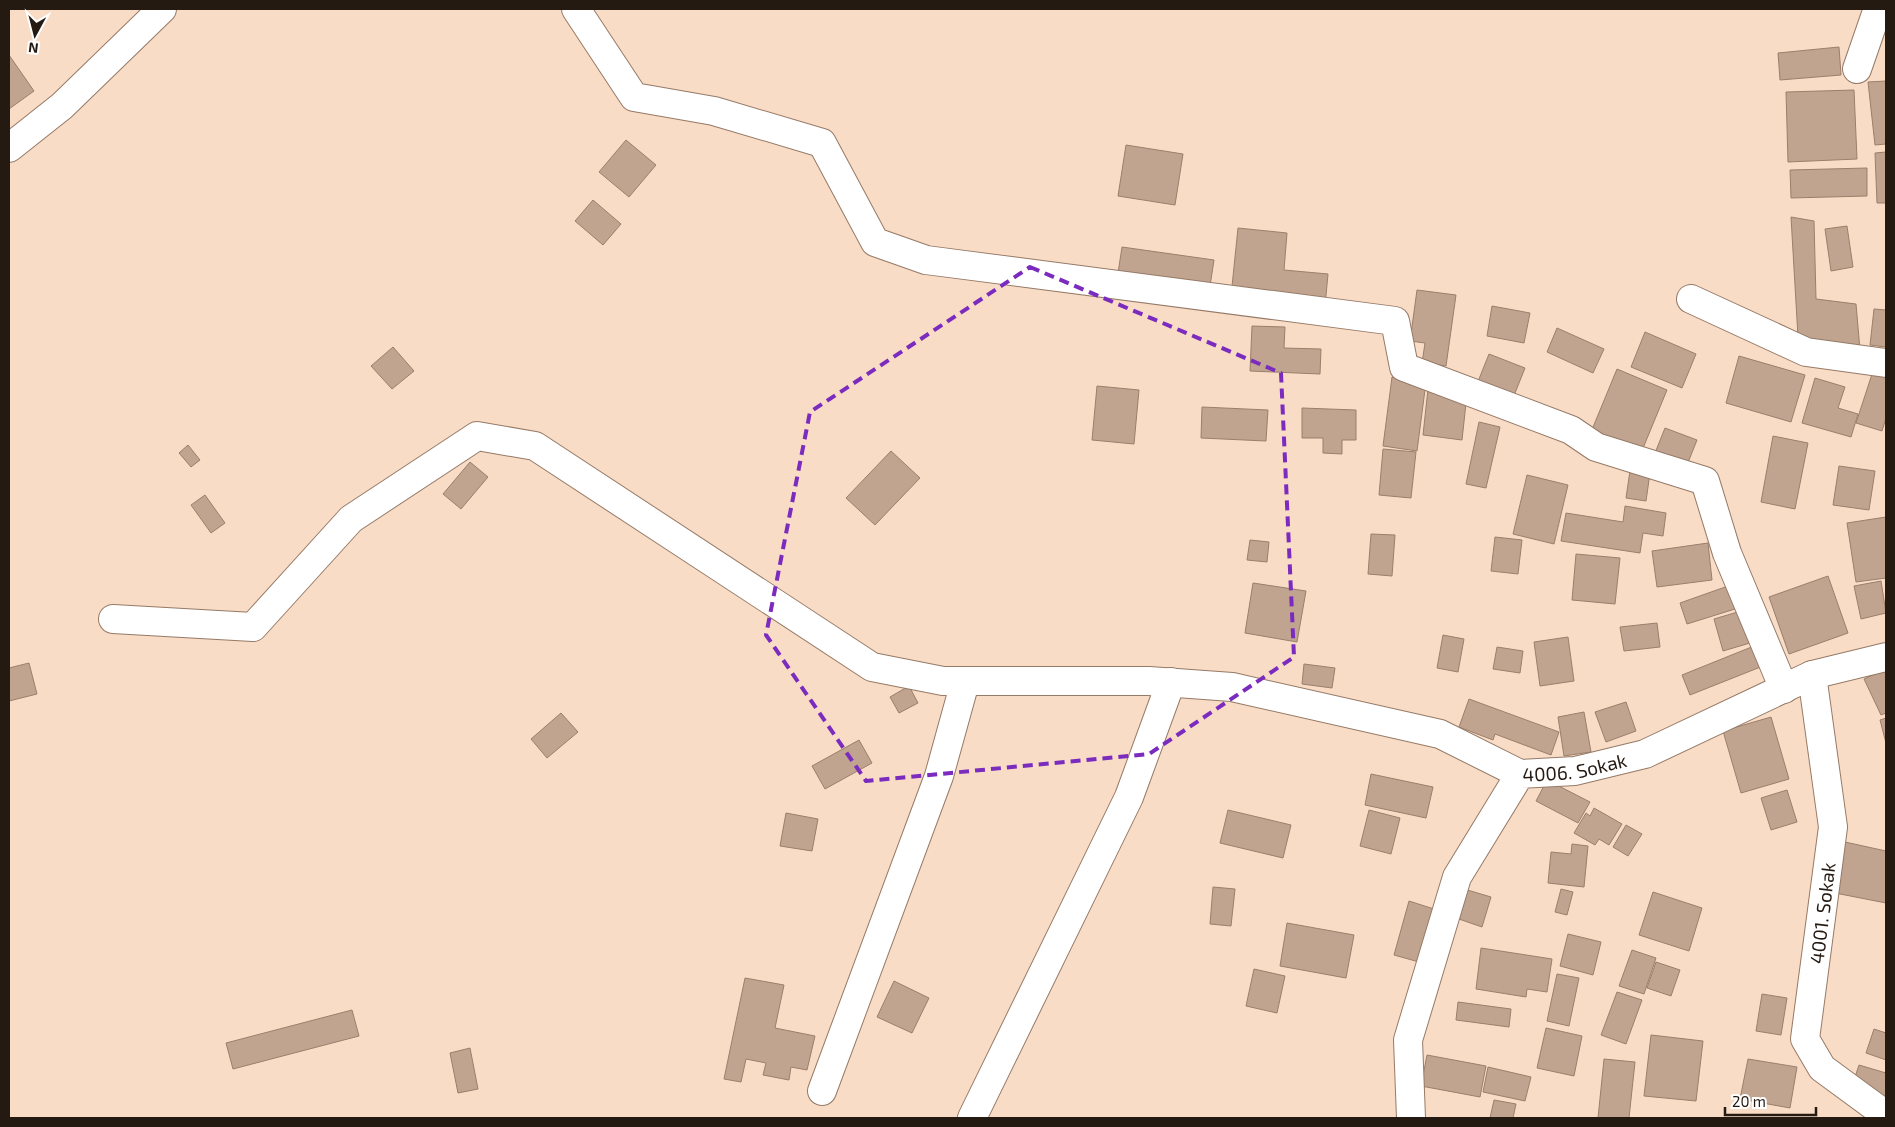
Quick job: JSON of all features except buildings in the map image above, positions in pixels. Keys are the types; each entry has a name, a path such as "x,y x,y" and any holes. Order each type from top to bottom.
{"street":[{"path":"9,148 62,106 162,9"},
{"path":"576,9 634,97 714,111 822,143 875,242 926,260 1396,321 1404,367 1571,430 1596,447 1705,481 1727,553 1784,689"},
{"path":"1857,69 1876,14 1886,17"},
{"path":"1691,299 1806,352 1886,364"},
{"path":"113,619 253,627 352,518 478,436 535,446 872,667 943,682 1171,682 1232,687 1440,734 1520,774"},
{"name":"4006. Sokak","path":"1411,1118 1408,1040 1457,877 1520,774 1575,771 1645,754 1812,676 1886,656"},
{"name":"4001. Sokak","path":"1812,676 1833,828 1805,1039 1822,1068 1886,1115"},
{"path":"822,1091 939,776 965,682"},
{"path":"972,1118 1129,797 1171,682"}],"highlighted area":[{"path":"1030,267 1281,373 1294,657 1149,754 866,781 766,635 810,412"}]}
